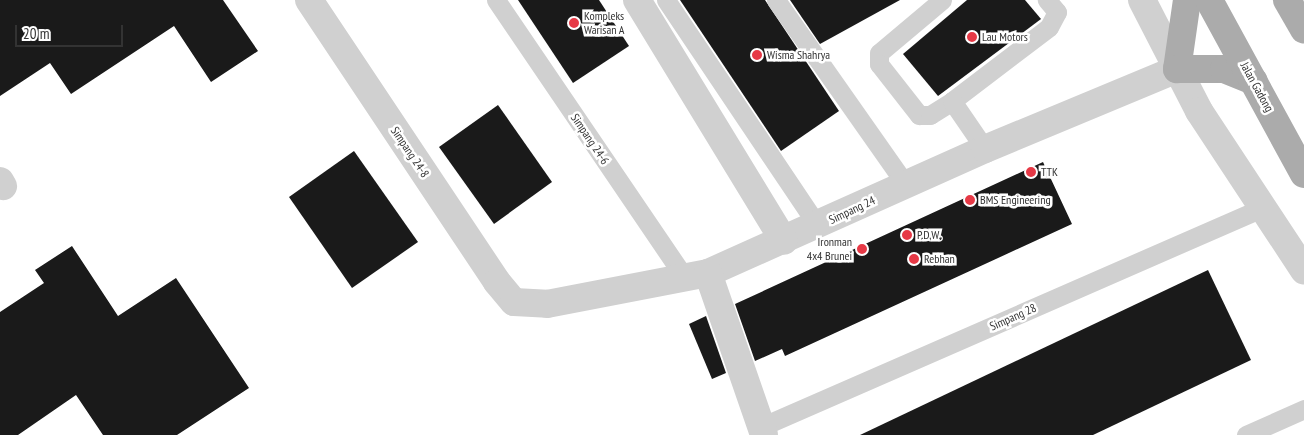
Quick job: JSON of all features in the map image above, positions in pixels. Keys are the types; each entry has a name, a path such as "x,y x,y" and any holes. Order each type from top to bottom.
{"main road":[{"path":"1187,0 1177,69 1224,69 1254,81"},
{"name":"Jalan Gadong","path":"1209,0 1304,174"}],"street":[{"name":"Simpang 24-8","path":"309,0 496,282 514,302"},
{"path":"637,0 784,241"},
{"path":"1142,0 1199,111 1304,270"},
{"name":"Simpang 24","path":"514,302 547,304 696,275 784,241 985,149 1177,69"},
{"path":"696,275 764,431"}],"lane":[{"name":"Simpang 24-6","path":"496,0 696,275"},
{"path":"666,0 818,226"},
{"path":"776,0 906,185"},
{"path":"942,0 879,53 878,64 919,115 930,115 952,101 1049,27 1057,12 1047,0"},
{"path":"952,101 985,149"},
{"name":"Simpang 28","path":"764,431 1264,207"},
{"path":"1246,435 1304,409"}],"building":[{"path":"0,0 223,0 258,51 211,82 174,26 71,94 50,63 0,96"},
{"name":"Kompleks Warisan A","path":"518,0 599,0 629,46 573,83"},
{"name":"Wisma Shahrya","path":"680,0 765,0 839,111 781,151"},
{"path":"790,0 900,0 820,44"},
{"name":"Lau Motors","path":"967,0 1025,0 1041,19 938,96 903,54"},
{"path":"498,105 552,182 494,224 439,147"},
{"path":"354,151 418,242 352,288 289,197"},
{"name":"Rebhan","path":"1043,162 1072,224 785,356 782,349 755,361 735,304"},
{"path":"72,246 118,316 176,278 249,388 177,435 103,435 76,395 18,435 0,435 0,312 44,283 35,270"},
{"path":"1208,270 1251,360 1093,435 860,435"},
{"path":"706,316 726,373 712,379 689,324"}],"place":[{"name":"Kompleks Warisan A","path":"574,23"},
{"name":"Lau Motors","path":"972,37"},
{"name":"Wisma Shahrya","path":"757,55"},
{"name":"TTK","path":"1031,172"},
{"name":"BMS Engineering","path":"970,200"},
{"name":"P.D.W.","path":"907,235"},
{"name":"Ironman 4x4 Brunei","path":"862,249"},
{"name":"Rebhan","path":"914,259"}]}
